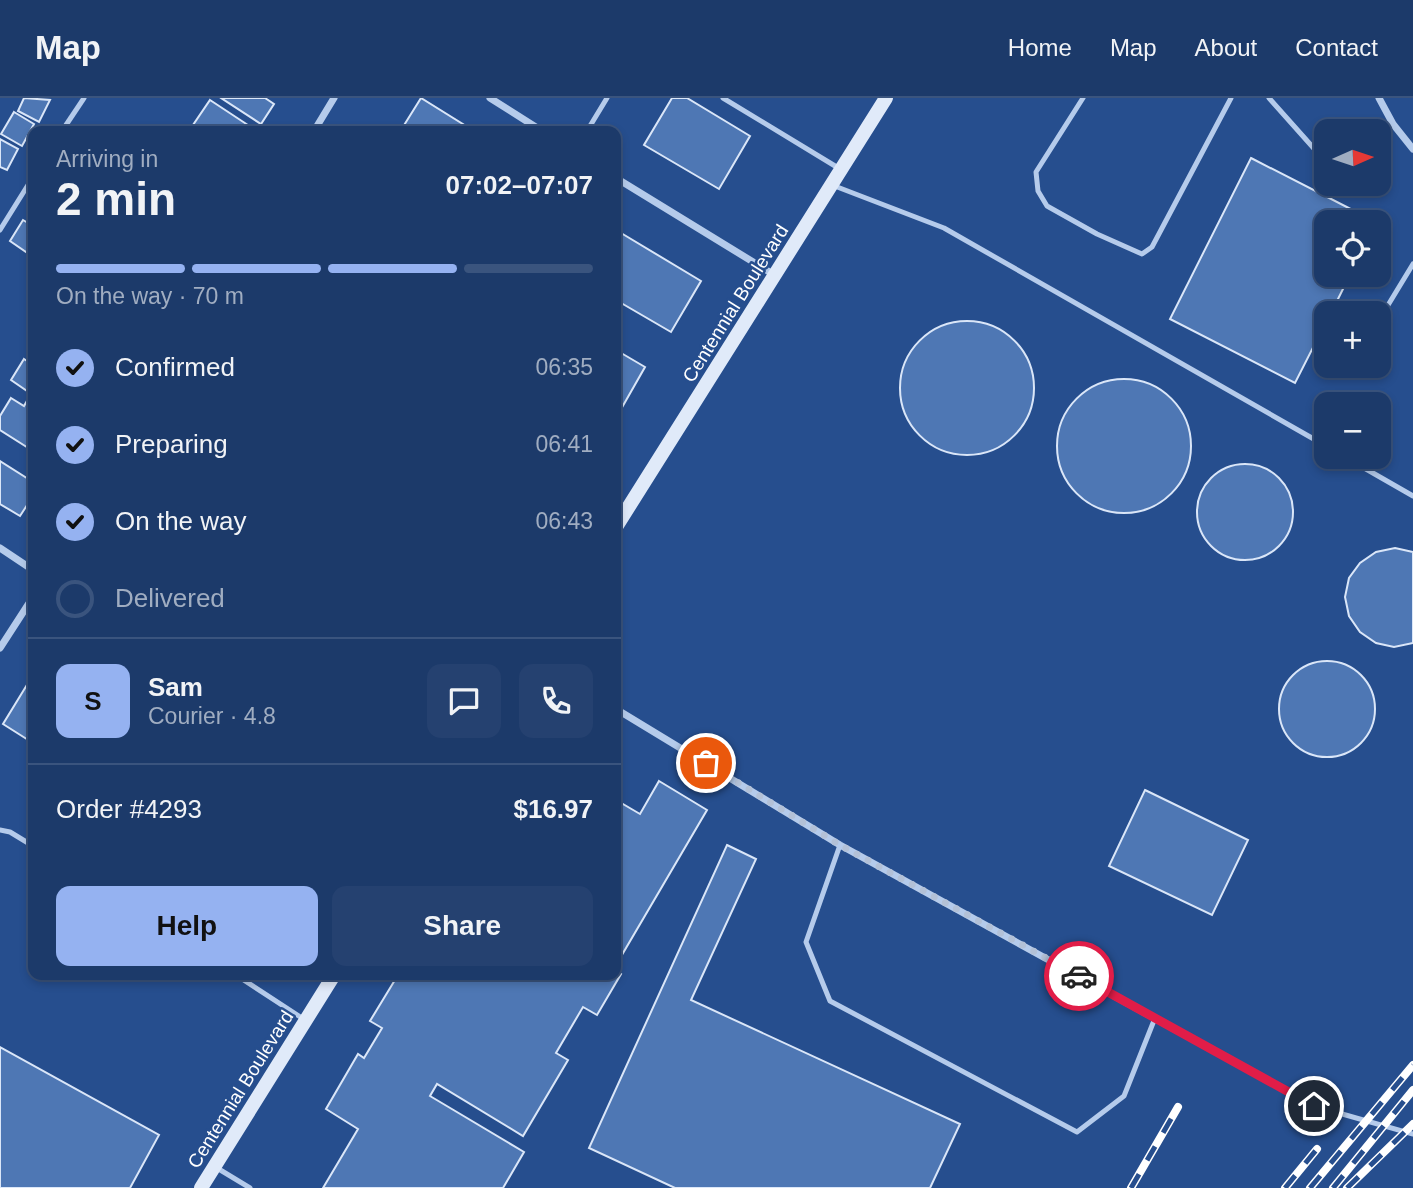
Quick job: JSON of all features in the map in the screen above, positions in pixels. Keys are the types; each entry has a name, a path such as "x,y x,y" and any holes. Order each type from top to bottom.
{"main road":[{"name":"Centennial Boulevard","path":"621,519 886,98"},
{"name":"Centennial Boulevard","path":"201,1188 331,980"}],"street":[{"path":"317,126 334,98"},
{"path":"490,98 534,126"},
{"path":"1379,98 1393,124 1413,149"},
{"path":"621,181 776,276"},
{"path":"0,548 28,567"},
{"path":"0,648 28,605"},
{"path":"621,712 840,845 1314,1106"}],"lane":[{"path":"65,126 83,98"},
{"path":"590,126 607,98"},
{"path":"723,98 841,170"},
{"path":"1083,98 1036,172 1038,191 1047,206 1097,234 1142,254 1152,247 1231,98"},
{"path":"1269,98 1314,149"},
{"path":"0,230 28,185"},
{"path":"832,185 944,228 1314,439"},
{"path":"1391,301 1413,264"},
{"path":"1366,469 1413,496"},
{"path":"0,830 10,832 28,843"},
{"path":"840,845 806,942 830,1001 1077,1132 1124,1096 1155,1018"},
{"path":"244,980 305,1020"},
{"path":"1314,1106 1413,1134"},
{"path":"214,1166 250,1188"}],"building":[{"path":"24,98 50,100 39,122 18,111"},
{"path":"221,98 265,98 274,104 261,124"},
{"path":"421,98 466,126 404,126"},
{"path":"672,98 687,98 750,136 719,189 644,145"},
{"path":"210,100 249,126 194,126"},
{"path":"14,112 34,124 28,126 28,135 22,146 1,134"},
{"path":"0,139 18,149 7,170 0,167"},
{"path":"1251,158 1314,190 1314,196 1325,196 1353,210 1314,210 1314,287 1344,287 1337,301 1314,301 1314,346 1295,383 1170,319"},
{"path":"23,220 28,223 28,253 10,241"},
{"path":"621,233 701,281 671,332 621,303"},
{"path":"967,321 992,326 1014,341 1029,363 1034,388 1029,413 1014,435 992,450 967,455 942,450 920,435 905,413 900,388 905,363 920,341 942,326"},
{"path":"621,353 645,367 621,409"},
{"path":"24,359 28,362 28,392 11,380"},
{"path":"1124,379 1150,384 1171,399 1186,420 1191,446 1186,472 1171,493 1150,508 1124,513 1098,508 1077,493 1062,472 1057,446 1062,420 1077,399 1098,384"},
{"path":"11,398 24,406 28,399 28,448 0,430 0,416"},
{"path":"0,461 28,479 28,504 20,516 0,504"},
{"path":"1245,464 1264,467 1279,478 1290,493 1293,512 1290,531 1279,546 1264,557 1245,560 1226,557 1211,546 1200,531 1197,512 1200,493 1211,478 1226,467"},
{"path":"1395,548 1413,552 1413,643 1394,647 1376,643 1360,632 1349,616 1345,597 1349,578 1360,563 1376,552"},
{"path":"1327,661 1346,664 1361,675 1372,690 1375,709 1372,728 1361,743 1346,754 1327,757 1308,754 1293,743 1282,728 1279,709 1282,690 1293,675 1308,664"},
{"path":"28,683 28,740 3,724"},
{"path":"659,781 707,810 621,956 621,803 640,814"},
{"path":"1145,790 1248,840 1212,915 1109,866"},
{"path":"727,845 756,859 691,1000 960,1124 930,1188 675,1188 589,1148"},
{"path":"395,980 617,980 597,1015 583,1007 556,1053 568,1060 523,1136 437,1084 430,1096 524,1152 503,1188 323,1188 358,1129 326,1109 358,1054 364,1058 382,1028 370,1021"},
{"path":"0,1047 159,1135 130,1188 0,1188"}],"railway":[{"path":"1310,1188 1413,1065"},
{"path":"1333,1188 1413,1090"},
{"path":"1131,1188 1178,1107"},
{"path":"1347,1188 1413,1124"},
{"path":"1285,1188 1317,1149"}],"way so far":[{"path":"706,763 840,845 1079,976"}],"route":[{"path":"1079,976 1314,1106"}]}
